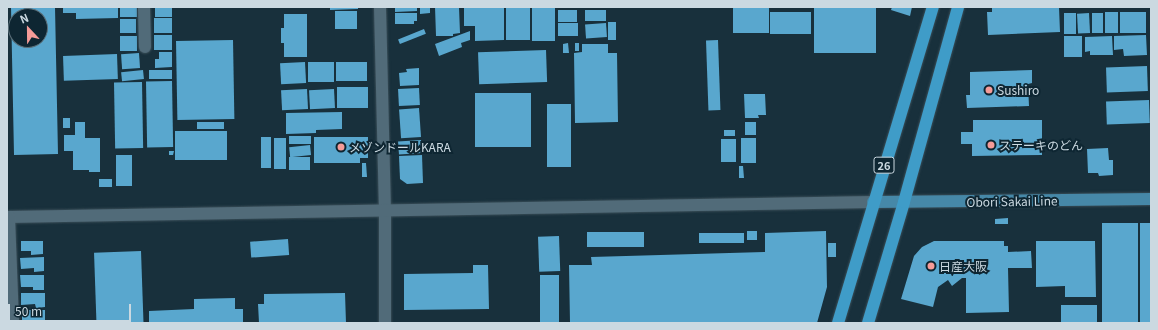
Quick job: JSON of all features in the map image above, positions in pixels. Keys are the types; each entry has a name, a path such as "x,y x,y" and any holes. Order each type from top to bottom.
{"highway":[{"name":"26","path":"838,323 873,202 933,7"},
{"name":"26","path":"868,323 904,202 958,7"}],"main road":[{"name":"Obori Sakai Line","path":"873,202 1151,199"}],"street":[{"path":"144,7 145,47"},
{"path":"380,7 385,209 385,323"},
{"path":"11,318 8,217 385,209 873,202"}],"building":[{"path":"11,7 55,7 58,154 14,155 12,48 48,48 48,8"},
{"path":"63,7 118,7 118,18 76,19 76,13 63,13"},
{"path":"120,7 137,7 137,17 120,17"},
{"path":"155,7 172,7 172,17 155,17"},
{"path":"330,7 358,7 358,9 330,10"},
{"path":"395,7 417,7 417,11 395,12"},
{"path":"420,7 430,7 430,13 420,14"},
{"path":"435,7 459,7 460,33 453,34 453,36 436,36"},
{"path":"464,7 504,7 504,40 475,41 475,26 464,26"},
{"path":"506,7 530,7 530,40 506,40"},
{"path":"532,7 555,7 555,41 532,41"},
{"path":"733,7 769,7 769,33 733,33"},
{"path":"814,7 876,7 876,53 814,53"},
{"path":"892,7 912,7 910,16 891,10"},
{"path":"992,7 1059,7 1060,32 988,35 987,12 992,12"},
{"path":"558,10 577,10 577,22 558,22"},
{"path":"585,10 606,10 606,21 585,21"},
{"path":"335,11 357,11 357,29 335,29"},
{"path":"770,12 811,12 811,34 770,34"},
{"path":"1105,12 1118,12 1118,33 1105,33"},
{"path":"1120,12 1146,12 1146,33 1120,33"},
{"path":"395,13 417,13 417,21 414,21 414,24 395,24"},
{"path":"1064,13 1076,13 1076,34 1064,34"},
{"path":"1089,13 1090,33 1078,34 1077,14"},
{"path":"1092,13 1103,13 1103,33 1092,33"},
{"path":"284,14 307,14 307,57 284,57 284,43 281,43 281,28 284,28"},
{"path":"154,18 172,18 172,33 154,33"},
{"path":"120,19 136,19 136,33 120,33"},
{"path":"608,22 616,22 616,40 608,40"},
{"path":"558,23 578,23 578,36 558,36"},
{"path":"606,23 607,37 586,38 585,24"},
{"path":"424,29 426,34 400,44 398,39"},
{"path":"470,31 470,40 461,43 462,47 439,56 435,44"},
{"path":"154,35 172,35 172,50 154,50"},
{"path":"1146,35 1147,55 1124,56 1123,49 1114,50 1114,36"},
{"path":"120,36 137,36 137,51 120,51"},
{"path":"1064,36 1082,36 1082,57 1064,57"},
{"path":"1112,36 1113,55 1090,55 1090,51 1085,52 1085,37"},
{"path":"233,40 234,119 177,120 176,41"},
{"path":"706,40 718,40 720,110 708,110"},
{"path":"568,43 569,53 563,53 563,44"},
{"path":"575,43 579,43 579,51 575,51"},
{"path":"582,44 608,44 608,53 617,53 618,122 575,123 574,53 582,52"},
{"path":"546,50 547,82 479,84 478,52"},
{"path":"159,52 172,52 172,67 155,68 155,59 159,59"},
{"path":"139,53 140,68 122,69 121,54"},
{"path":"117,54 118,79 64,81 63,56"},
{"path":"305,62 306,83 281,84 280,63"},
{"path":"308,62 334,62 334,82 308,82"},
{"path":"336,62 367,62 367,81 336,81"},
{"path":"1147,66 1148,91 1107,92 1106,67"},
{"path":"419,68 419,85 400,86 399,73 407,72 406,69"},
{"path":"143,70 144,79 122,81 121,72"},
{"path":"149,70 172,70 172,79 149,79"},
{"path":"1032,70 1032,83 1028,84 1029,106 967,108 966,95 970,95 970,72"},
{"path":"146,81 172,81 173,147 147,147"},
{"path":"114,82 142,82 143,148 115,148"},
{"path":"337,87 368,87 368,108 337,108"},
{"path":"419,88 420,105 399,106 398,89"},
{"path":"307,89 308,109 282,110 281,90"},
{"path":"334,89 335,108 310,109 309,90"},
{"path":"475,93 531,93 531,147 475,147"},
{"path":"744,94 765,94 766,115 758,115 759,118 745,118"},
{"path":"1149,100 1150,123 1107,124 1106,102"},
{"path":"547,104 571,104 571,167 547,167"},
{"path":"419,108 421,137 401,138 399,109"},
{"path":"342,112 342,129 316,130 316,133 286,134 286,113"},
{"path":"63,118 70,118 70,128 63,128"},
{"path":"973,120 1042,120 1042,155 972,156 972,144 961,144 961,132 973,132"},
{"path":"75,122 85,122 85,138 100,138 100,172 73,170 73,151 64,151 64,135 75,135"},
{"path":"197,122 224,122 224,129 197,129"},
{"path":"745,122 756,122 756,135 745,135"},
{"path":"724,130 735,130 735,136 724,136"},
{"path":"175,131 227,131 227,160 175,160"},
{"path":"289,136 311,136 311,144 289,144"},
{"path":"261,137 271,137 271,168 261,168"},
{"name":"メゾンドールKARA","path":"314,137 368,137 368,158 360,158 360,163 314,163"},
{"path":"274,138 286,138 286,169 274,169"},
{"path":"741,138 756,138 756,163 741,163"},
{"path":"721,139 736,139 736,162 721,162"},
{"path":"421,140 422,153 399,155 398,142"},
{"path":"310,145 311,155 290,157 289,147"},
{"path":"1108,148 1109,160 1113,160 1113,175 1099,176 1098,173 1088,173 1087,149"},
{"path":"169,151 174,151 173,155 169,155"},
{"path":"116,155 132,155 132,186 116,186"},
{"path":"422,155 423,183 407,184 400,179 399,156"},
{"path":"289,157 310,157 310,170 289,170"},
{"path":"362,163 366,163 367,177 362,177"},
{"path":"739,166 743,166 744,178 739,178"},
{"path":"99,179 112,179 112,187 99,187"},
{"path":"1008,218 1008,224 995,224 995,219"},
{"path":"1102,223 1138,223 1138,323 1102,323"},
{"path":"1140,223 1151,223 1151,323 1140,323"},
{"path":"747,231 757,231 757,240 747,240"},
{"path":"826,231 827,287 817,323 570,323 569,265 592,265 591,257 765,252 765,233"},
{"path":"587,232 644,232 644,247 587,247"},
{"path":"699,233 744,233 744,243 699,243"},
{"path":"559,236 560,271 539,272 538,237"},
{"path":"288,239 289,255 251,258 250,242"},
{"path":"21,241 43,241 43,254 31,255 31,251 21,251"},
{"path":"934,241 1004,241 1004,246 1008,246 1008,252 1031,251 1032,268 1008,268 1009,312 966,313 966,278 962,278 952,286 948,280 938,287 933,307 901,299 914,256 922,247"},
{"path":"1036,241 1095,241 1096,297 1065,297 1065,286 1036,287"},
{"path":"828,243 836,243 836,257 828,257"},
{"path":"141,251 144,323 96,323 94,253"},
{"path":"44,257 44,271 34,272 34,268 21,269 20,258"},
{"path":"473,265 488,265 489,309 404,310 404,274 473,273"},
{"path":"20,275 44,275 44,290 33,290 33,287 21,287"},
{"path":"540,275 559,275 559,323 540,323"},
{"path":"21,293 45,293 45,307 36,308 35,304 21,305"},
{"path":"345,293 346,323 259,323 258,304 264,304 264,294"},
{"path":"235,298 235,309 243,309 243,323 149,323 149,311 194,309 194,299"},
{"path":"1061,305 1097,305 1097,323 1061,323"},
{"path":"22,310 45,310 45,323 22,323"}],"place":[{"name":"Sushiro","path":"989,90"},
{"name":"ステーキのどん","path":"991,145"},
{"name":"メゾンドールKARA","path":"341,147"},
{"name":"日産大阪","path":"931,266"}]}
